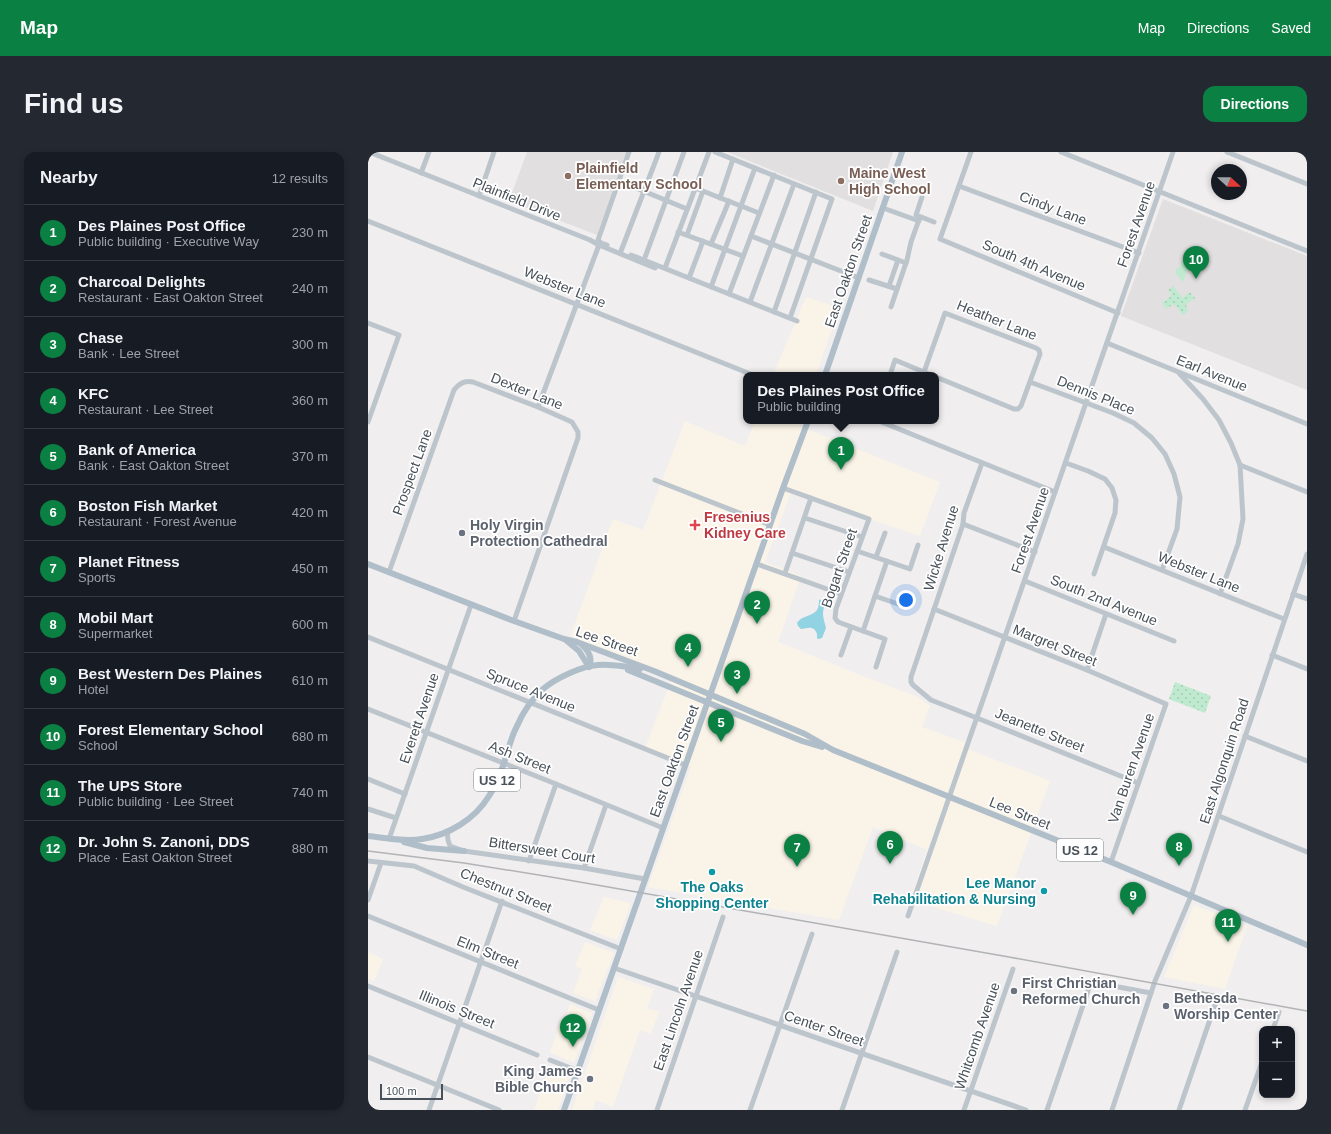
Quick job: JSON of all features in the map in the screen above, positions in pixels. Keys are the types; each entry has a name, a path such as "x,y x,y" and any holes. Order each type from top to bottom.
{"main road":[{"name":"East Oakton Street","path":"826,372 902,152"},
{"name":"East Oakton Street","path":"564,1110 807,424"},
{"name":"Lee Street","path":"368,564 471,605 654,671 805,734 833,750"},
{"path":"564,639 583,655 589,667"},
{"path":"577,642 584,647 590,656 591,660 589,667"},
{"name":"US 12","path":"368,836 397,840 423,839 447,831 464,823 472,817 485,802 496,784 516,727 526,709 544,688 575,670 597,665 617,665 654,671"},
{"name":"Lee Street","path":"617,665 802,741 833,750 1111,862 1307,945"},
{"path":"397,840 414,846 426,848 464,851"}],"street":[{"name":"Plainfield Drive","path":"369,152 590,240 599,246 656,268"},
{"path":"422,173 430,152"},
{"path":"479,196 494,152"},
{"path":"629,152 598,240 601,243 798,321"},
{"path":"621,251 659,152"},
{"path":"644,260 684,152"},
{"path":"665,268 709,152"},
{"path":"715,152 832,199 790,318"},
{"path":"959,186 971,152"},
{"path":"1061,152 1307,251"},
{"name":"Forest Avenue","path":"908,916 1173,152"},
{"path":"1227,152 1307,184"},
{"path":"720,198 733,159"},
{"path":"711,287 755,168"},
{"path":"729,294 774,176"},
{"path":"619,181 687,209"},
{"path":"750,302 794,184"},
{"name":"South 4th Avenue","path":"959,186 940,239 1118,313"},
{"name":"Cindy Lane","path":"959,186 1139,253"},
{"path":"695,188 760,213"},
{"path":"687,235 703,191"},
{"path":"774,312 816,192"},
{"path":"891,307 919,219 916,215 922,197"},
{"path":"711,244 729,201"},
{"path":"883,208 934,222"},
{"name":"Webster Lane","path":"368,221 745,372"},
{"path":"678,232 743,256"},
{"path":"751,236 859,278"},
{"path":"689,278 703,241"},
{"path":"538,407 599,246"},
{"path":"882,254 906,263"},
{"path":"889,286 898,260"},
{"path":"870,280 897,289"},
{"name":"Heather Lane","path":"924,372 945,313 1039,350 1040,354 1021,406 1018,409 1014,409 939,378"},
{"path":"368,323 398,335 368,422"},
{"name":"Earl Avenue","path":"1107,343 1307,424"},
{"path":"891,372 895,360 924,372"},
{"path":"1179,372 1219,420 1240,466 1243,519 1238,544 1220,594"},
{"name":"Dexter Lane","path":"461,383 468,381 473,382 538,407 572,422 578,432 578,438 514,621"},
{"name":"Dennis Place","path":"1030,382 1113,413 1134,423 1152,438 1165,454 1174,474 1180,497 1177,529 1162,570"},
{"name":"Prospect Lane","path":"389,572 454,390 461,383"},
{"path":"887,424 1055,492"},
{"name":"Wicke Avenue","path":"931,700 913,685 911,682 911,677 963,524 964,514 982,462"},
{"path":"1066,463 1105,479 1114,493 1116,500 1116,507 1094,574"},
{"path":"1240,466 1307,492"},
{"path":"656,480 770,525"},
{"path":"783,488 812,498 785,574"},
{"name":"Bogart Street","path":"812,498 869,519 841,594 836,609 835,618 838,622 885,639 876,667"},
{"path":"805,518 862,537"},
{"path":"963,524 1034,552"},
{"path":"876,557 885,533"},
{"path":"857,551 910,569 918,545"},
{"name":"Webster Lane","path":"1104,547 1284,620"},
{"path":"792,553 849,572"},
{"name":"East Algonquin Road","path":"1112,1110 1151,993 1192,896 1307,554"},
{"path":"863,631 887,561"},
{"path":"757,564 841,594"},
{"name":"South 2nd Avenue","path":"1025,581 1174,641"},
{"path":"1293,594 1307,599"},
{"path":"875,596 898,604"},
{"name":"Everett Avenue","path":"389,839 471,605"},
{"name":"Margret Street","path":"934,609 1087,670 1166,704"},
{"path":"1087,670 1106,614"},
{"path":"841,655 851,627"},
{"name":"Spruce Avenue","path":"368,637 685,765"},
{"path":"1272,655 1307,670"},
{"name":"Jeanette Street","path":"931,700 1138,784"},
{"name":"Van Buren Avenue","path":"1111,862 1166,704"},
{"name":"Ash Street","path":"368,709 663,828"},
{"path":"1245,736 1307,761"},
{"path":"368,780 405,794"},
{"path":"529,860 556,784"},
{"path":"584,868 606,805"},
{"path":"368,809 396,818"},
{"path":"1219,816 1307,852"},
{"name":"Bittersweet Court","path":"447,831 449,844 452,847 464,851 584,868 645,879"},
{"name":"Chestnut Street","path":"368,861 414,866 621,949"},
{"path":"368,900 381,863"},
{"path":"430,1110 502,901"},
{"name":"Elm Street","path":"368,916 599,1010"},
{"name":"East Lincoln Avenue","path":"656,1110 723,917"},
{"path":"750,1110 812,934"},
{"path":"842,1110 897,952"},
{"name":"Center Street","path":"614,968 1026,1110"},
{"name":"Whitcomb Avenue","path":"964,1110 1012,969"},
{"path":"1047,1110 1091,982 1151,993"},
{"name":"Illinois Street","path":"368,986 536,1055"},
{"path":"1179,1110 1216,1002"},
{"path":"1274,1026 1279,1012"},
{"path":"368,1057 499,1110"},
{"path":"550,1060 578,1071"},
{"path":"1245,1110 1259,1070"}],"shaded area":[{"name":"Plainfield Elementary School","path":"527,152 627,152 597,235 509,201"},
{"name":"Maine West High School","path":"727,152 893,152 873,211"},
{"path":"1163,199 1307,256 1307,390 1121,316"},
{"path":"806,297 839,308 817,372 774,372"},
{"path":"685,421 745,446 754,424 800,424 799,426 940,482 920,536 791,493 765,562 801,576 778,642 916,696 930,706 922,727 964,742 970,750 1050,781 997,926 910,900 927,850 873,827 839,920 648,887 691,767 645,748 673,676 570,637 613,519 643,530"},
{"path":"604,897 631,903 617,940 590,930"},
{"path":"1194,905 1247,926 1225,989 1164,977"},
{"path":"585,942 614,953 595,1001 573,993 582,969 575,966"},
{"path":"368,952 383,959 374,981 368,979"},
{"path":"618,977 654,989 647,1008 659,1012 651,1034 640,1030 613,1107 596,1100 593,1110 572,1110"},
{"path":"570,1004 592,1013 574,1063 550,1052 559,1027 562,1027"},
{"path":"549,1067 570,1075 562,1099 558,1110 534,1110"}],"green space":[{"path":"1185,254 1192,257 1183,282 1175,273 1177,268 1179,268"},
{"path":"1173,286 1183,298 1190,292 1195,298 1187,303 1186,308 1188,311 1183,315 1174,304 1166,309 1162,303 1170,297 1171,293 1168,290"},
{"path":"1175,682 1211,696 1205,713 1169,699"}],"water":[{"path":"825,599 823,614 826,628 822,638 818,639 814,629 801,629 797,623 799,620 815,612 819,605 819,600"}],"railway":[{"path":"368,851 464,863 551,877 1307,1011"}],"place":[{"name":"Plainfield Elementary School","path":"568,176"},
{"name":"Maine West High School","path":"841,181"},
{"name":"Forest Elementary School","path":"1196,279"},
{"name":"Des Plaines Post Office","path":"841,470"},
{"name":"Fresenius Kidney Care","path":"695,525"},
{"name":"Holy Virgin Protection Cathedral","path":"462,533"},
{"name":"Charcoal Delights","path":"757,624"},
{"name":"KFC","path":"688,667"},
{"name":"Chase","path":"737,694"},
{"name":"Bank of America","path":"721,742"},
{"name":"Boston Fish Market","path":"890,864"},
{"name":"Mobil Mart","path":"1179,866"},
{"name":"Planet Fitness","path":"797,867"},
{"name":"The Oaks Shopping Center","path":"712,872"},
{"name":"Lee Manor Rehabilitation & Nursing","path":"1044,891"},
{"name":"Best Western Des Plaines","path":"1133,915"},
{"name":"The UPS Store","path":"1228,942"},
{"name":"First Christian Reformed Church","path":"1014,991"},
{"name":"Bethesda Worship Center","path":"1166,1006"},
{"name":"Dr. John S. Zanoni, DDS","path":"573,1047"},
{"name":"King James Bible Church","path":"590,1079"}]}
